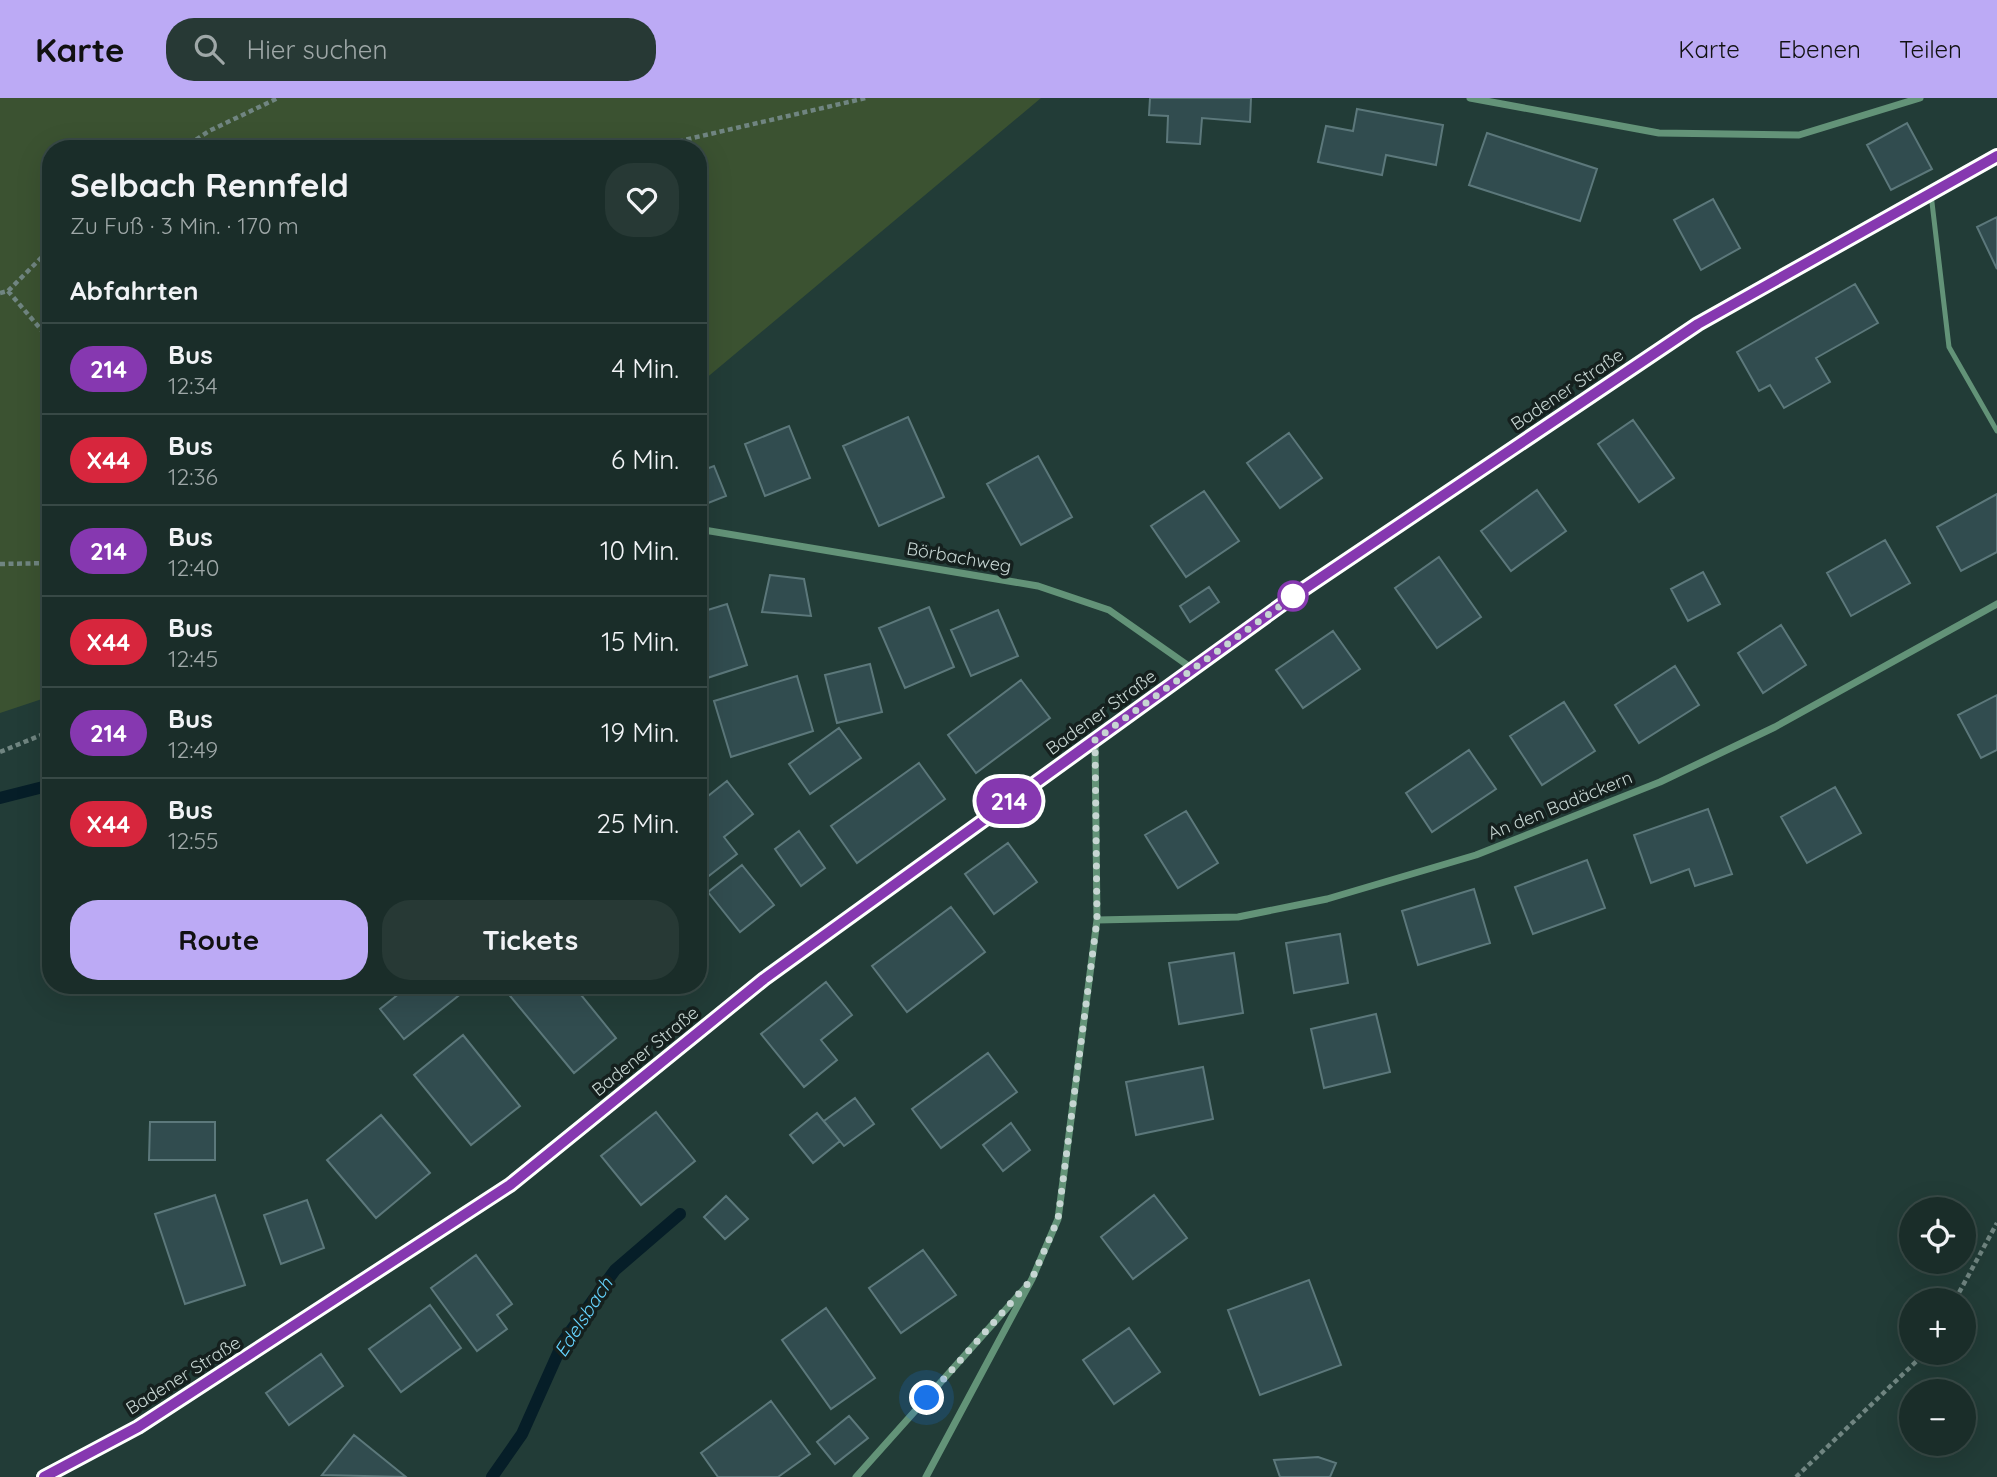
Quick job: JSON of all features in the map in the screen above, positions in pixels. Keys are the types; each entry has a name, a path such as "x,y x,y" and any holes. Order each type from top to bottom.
{"main road":[{"name":"Badener Straße","path":"43,1477 138,1427 510,1185 764,979 1298,593 1698,324 1997,156"}],"street":[{"path":"1470,98 1659,133 1799,135 1920,98"},
{"name":"Börbachweg","path":"707,531 1038,586 1109,610 1194,669"},
{"name":"An den Badäckern","path":"1097,920 1238,917 1327,899 1476,855 1660,782 1763,733 1997,604"},
{"path":"926,1477 1032,1279 1058,1219 1097,920 1095,740"},
{"path":"856,1477 1032,1279"}],"lane":[{"path":"1931,194 1949,347 1997,431"}],"path":[{"path":"196,140 278,98"},
{"path":"684,140 866,98"},
{"path":"0,292 8,291 42,257"},
{"path":"8,291 42,331"},
{"path":"0,564 42,563"},
{"path":"0,752 42,735"},
{"path":"1962,1288 1997,1223"},
{"path":"1796,1477 1913,1365"}],"green space":[{"path":"0,98 1041,98 707,377 707,140 42,140 42,699 0,713"}],"building":[{"path":"1150,98 1251,98 1250,122 1202,118 1200,144 1167,142 1168,116 1149,115"},
{"path":"1357,109 1443,125 1436,165 1386,155 1382,175 1318,162 1326,126 1353,131"},
{"path":"1907,123 1932,169 1891,190 1867,145"},
{"path":"1487,133 1597,169 1580,221 1469,185"},
{"path":"1713,199 1740,248 1701,270 1674,220"},
{"path":"1997,217 1997,269 1977,227"},
{"path":"1855,284 1878,323 1816,358 1830,382 1784,408 1770,385 1759,391 1737,352"},
{"path":"908,417 944,497 879,526 843,446"},
{"path":"1633,420 1674,478 1639,502 1598,444"},
{"path":"789,426 810,478 765,496 745,444"},
{"path":"1289,433 1322,478 1280,508 1247,463"},
{"path":"1038,456 1072,517 1021,545 987,484"},
{"path":"714,466 726,496 707,503 707,469"},
{"path":"1537,490 1566,531 1511,571 1481,531"},
{"path":"1204,491 1239,541 1186,577 1151,526"},
{"path":"1997,494 1997,552 1961,571 1937,527"},
{"path":"1885,540 1910,583 1851,616 1827,573"},
{"path":"1439,557 1481,617 1437,648 1395,588"},
{"path":"1703,572 1720,604 1688,621 1671,589"},
{"path":"770,575 804,579 811,616 762,612"},
{"path":"1209,587 1219,602 1190,622 1180,606"},
{"path":"727,604 747,665 707,678 707,610"},
{"path":"929,607 954,667 905,688 879,628"},
{"path":"998,610 1018,656 971,676 951,630"},
{"path":"1781,625 1806,665 1763,693 1738,653"},
{"path":"1333,631 1360,669 1303,708 1276,670"},
{"path":"870,664 882,712 837,723 825,675"},
{"path":"1675,666 1699,705 1639,743 1615,705"},
{"path":"797,676 813,731 731,757 714,701"},
{"path":"1021,680 1050,718 976,773 948,735"},
{"path":"1997,695 1997,750 1981,758 1958,715"},
{"path":"1564,702 1595,751 1542,785 1510,736"},
{"path":"839,728 861,758 810,794 789,764"},
{"path":"1469,750 1496,789 1432,832 1406,793"},
{"path":"919,763 945,799 857,863 831,826"},
{"path":"727,781 753,814 724,837 737,854 707,877 707,797"},
{"path":"1835,787 1861,833 1807,863 1781,817"},
{"path":"1708,809 1732,874 1695,886 1689,869 1651,883 1634,835"},
{"path":"1186,811 1218,863 1178,888 1145,835"},
{"path":"799,831 825,868 801,886 775,849"},
{"path":"1008,843 1037,882 994,914 965,874"},
{"path":"1587,860 1605,908 1533,934 1515,887"},
{"path":"742,865 774,905 740,932 708,892"},
{"path":"1474,889 1490,943 1418,965 1402,911"},
{"path":"951,907 985,952 907,1012 872,966"},
{"path":"1340,934 1348,983 1294,993 1286,943"},
{"path":"1234,953 1243,1013 1179,1024 1169,963"},
{"path":"826,982 852,1015 821,1040 837,1060 804,1087 761,1034"},
{"path":"399,994 461,994 404,1039 380,1009"},
{"path":"508,994 580,994 616,1038 574,1073"},
{"path":"1376,1014 1390,1072 1324,1088 1311,1029"},
{"path":"463,1035 520,1106 471,1145 414,1075"},
{"path":"988,1053 1017,1092 941,1148 912,1109"},
{"path":"1203,1067 1213,1119 1136,1135 1126,1082"},
{"path":"855,1098 874,1124 844,1146 824,1121"},
{"path":"656,1112 695,1161 641,1205 601,1156"},
{"path":"817,1113 840,1141 813,1163 790,1135"},
{"path":"381,1115 430,1173 376,1218 327,1160"},
{"path":"150,1122 215,1122 215,1160 149,1160"},
{"path":"1011,1123 1030,1150 1003,1171 983,1145"},
{"path":"215,1195 245,1285 185,1304 155,1214"},
{"path":"1154,1195 1187,1238 1133,1279 1101,1237"},
{"path":"726,1196 748,1219 725,1239 704,1217"},
{"path":"307,1200 324,1248 281,1264 264,1215"},
{"path":"923,1250 956,1295 901,1333 869,1288"},
{"path":"476,1255 512,1304 497,1315 507,1329 477,1351 431,1288"},
{"path":"1309,1280 1341,1365 1260,1395 1228,1310"},
{"path":"430,1305 461,1348 401,1392 369,1349"},
{"path":"826,1308 875,1378 831,1409 782,1340"},
{"path":"1129,1328 1160,1372 1114,1404 1083,1360"},
{"path":"321,1354 343,1386 289,1425 266,1393"},
{"path":"771,1401 810,1454 778,1477 718,1477 701,1453"},
{"path":"849,1416 868,1438 835,1464 817,1442"},
{"path":"354,1435 406,1477 322,1475"},
{"path":"1318,1457 1336,1463 1330,1477 1280,1477 1274,1460"}],"waterway":[{"path":"0,798 42,787"},
{"name":"Edelsbach","path":"492,1477 522,1434 564,1340 615,1270 680,1214"}],"bus line":[{"name":"214","path":"44,1477 138,1427 510,1185 764,979 1298,593 1698,324 1997,156"}],"route":[{"path":"927,1398 1032,1279 1058,1219 1097,920 1095,740 1298,593 1293,596"}]}
